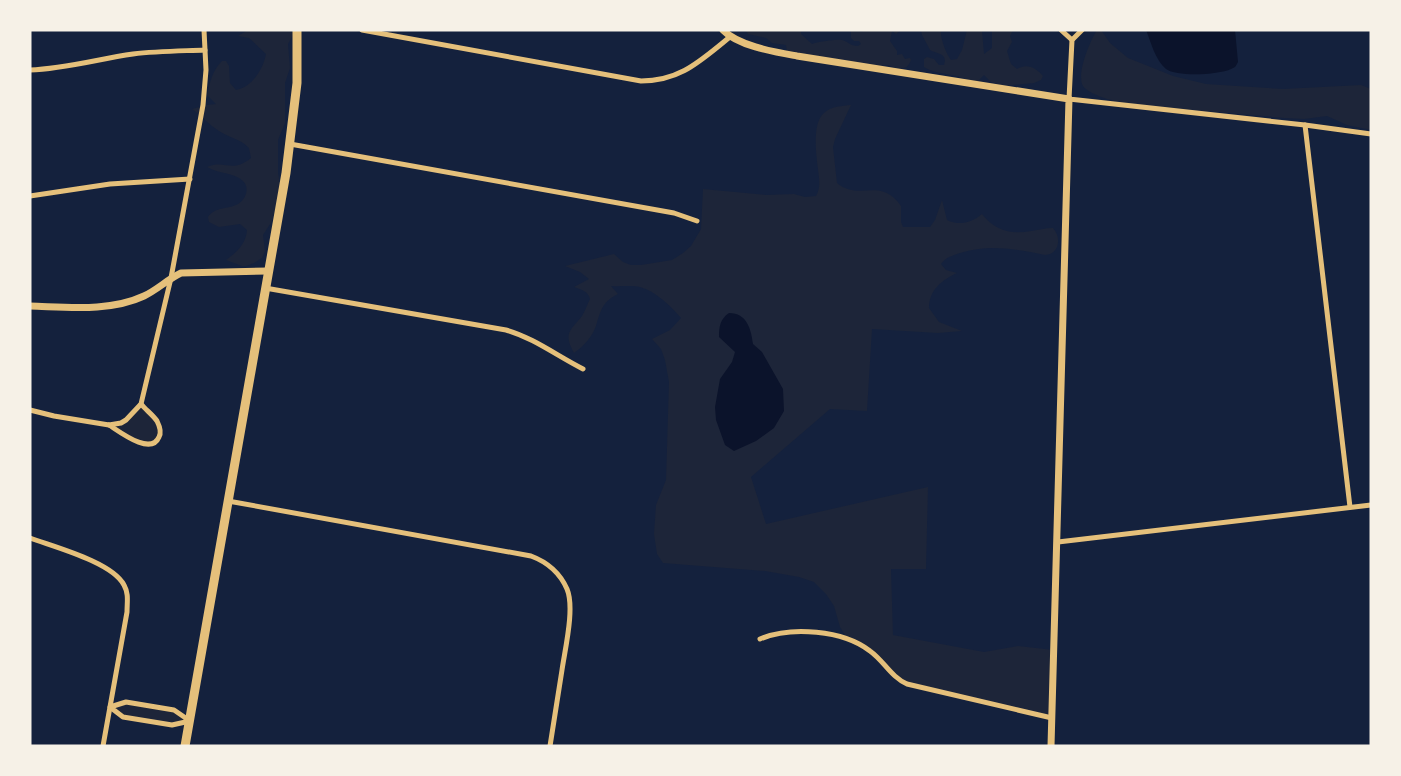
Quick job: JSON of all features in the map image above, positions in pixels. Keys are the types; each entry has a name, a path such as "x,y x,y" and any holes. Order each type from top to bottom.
{"main road":[{"path":"185,746 290,145 297,83 297,30"}],"street":[{"path":"30,411 109,425 126,420 141,404 171,278 203,105 206,70 204,30"},
{"path":"362,30 641,81 655,81 679,74 693,67 730,37"},
{"path":"723,30 730,37 769,51 985,87 1371,134"},
{"path":"1061,30 1072,40"},
{"path":"1051,746 1069,99 1072,40 1082,30"},
{"path":"30,70 52,69 132,54 205,50"},
{"path":"1305,125 1350,507"},
{"path":"290,145 674,213 697,221"},
{"path":"30,196 110,184 190,178"},
{"path":"30,306 88,307 122,303 145,296 181,273 268,271"},
{"path":"265,288 506,330 535,340 583,369"},
{"path":"109,425 136,442 152,444 157,441 160,431 157,421 141,404"},
{"path":"228,501 531,556 551,568 567,589 570,600 550,746"},
{"path":"1058,542 1371,505"},
{"path":"30,538 98,563 114,572 125,586 128,596 127,612 103,746"},
{"path":"760,639 772,634 799,631 833,635 863,646 906,684 1052,718"},
{"path":"110,707 126,702 174,710 190,721"},
{"path":"110,707 123,717 172,725 190,721"}],"shaded area":[{"path":"248,30 293,30 293,35 288,44 290,68 285,83 285,123 278,140 279,198 272,221 263,235 265,251 262,258 242,266 226,260 240,247 247,230 240,224 219,227 209,222 208,217 215,211 241,202 246,187 239,178 207,167 244,163 251,158 249,148 215,129 192,109 216,104 207,95 210,81 222,61 226,61 229,66 230,83 236,90 247,86 256,77 266,54 249,38 238,36"},
{"path":"745,30 801,30 801,34 812,44 840,40 858,46 861,44 851,38 851,30 901,30 896,34 892,31 890,41 897,55 902,54 905,59 911,60 904,68 898,68 787,52 786,45 772,43 766,38 748,34"},
{"path":"921,30 941,30 941,37 951,60 957,59 962,50 967,30 982,30 984,54 992,48 992,30 1013,30 1010,36 1012,42 1007,51 1011,64 1017,69 1031,67 1043,76 1034,83 1003,86 991,82 984,75 978,81 969,82 929,70 924,67 924,59 927,57 934,59 939,65 944,65 945,61 941,54 930,50"},
{"path":"1097,30 1101,30 1110,43 1128,58 1173,76 1206,84 1283,89 1361,85 1371,89 1371,130 1347,125 1327,116 1285,118 1125,103 1104,98 1088,90 1081,81 1085,58"},
{"path":"1146,30 1235,30 1238,62 1234,68 1217,73 1171,72 1159,61"},
{"path":"851,105 833,147 837,183 854,190 885,192 893,197 901,206 903,227 930,227 942,200 947,220 951,222 965,223 982,214 992,224 1010,232 1053,228 1058,236 1058,245 1053,252 1045,255 992,248 971,250 945,260 941,264 946,270 957,273 937,286 931,296 929,308 939,322 962,331 938,333 872,329 867,411 830,409 751,477 766,524 928,487 926,569 891,569 893,635 984,652 1018,646 1054,650 1052,717 907,684 880,660 848,640 840,627 834,606 814,582 765,571 663,563 657,554 654,534 656,505 666,480 669,382 661,349 652,339 670,330 681,318 646,289 637,286 611,286 618,294 603,307 590,338 574,353 569,341 571,329 582,316 590,299 586,292 574,287 589,279 565,266 614,254 631,265 672,260 691,246 701,229 703,189 816,196 819,183 816,131 820,118 827,111"},
{"path":"729,313 740,316 747,323 753,344 762,352 783,389 784,411 774,428 756,441 734,451 725,445 716,420 715,407 720,379 732,362 735,352 719,337 721,324"},
{"path":"141,404 157,421 160,431 157,441 144,444 109,425 121,423"},
{"path":"126,702 174,710 190,721 172,725 123,717 110,707"}]}
